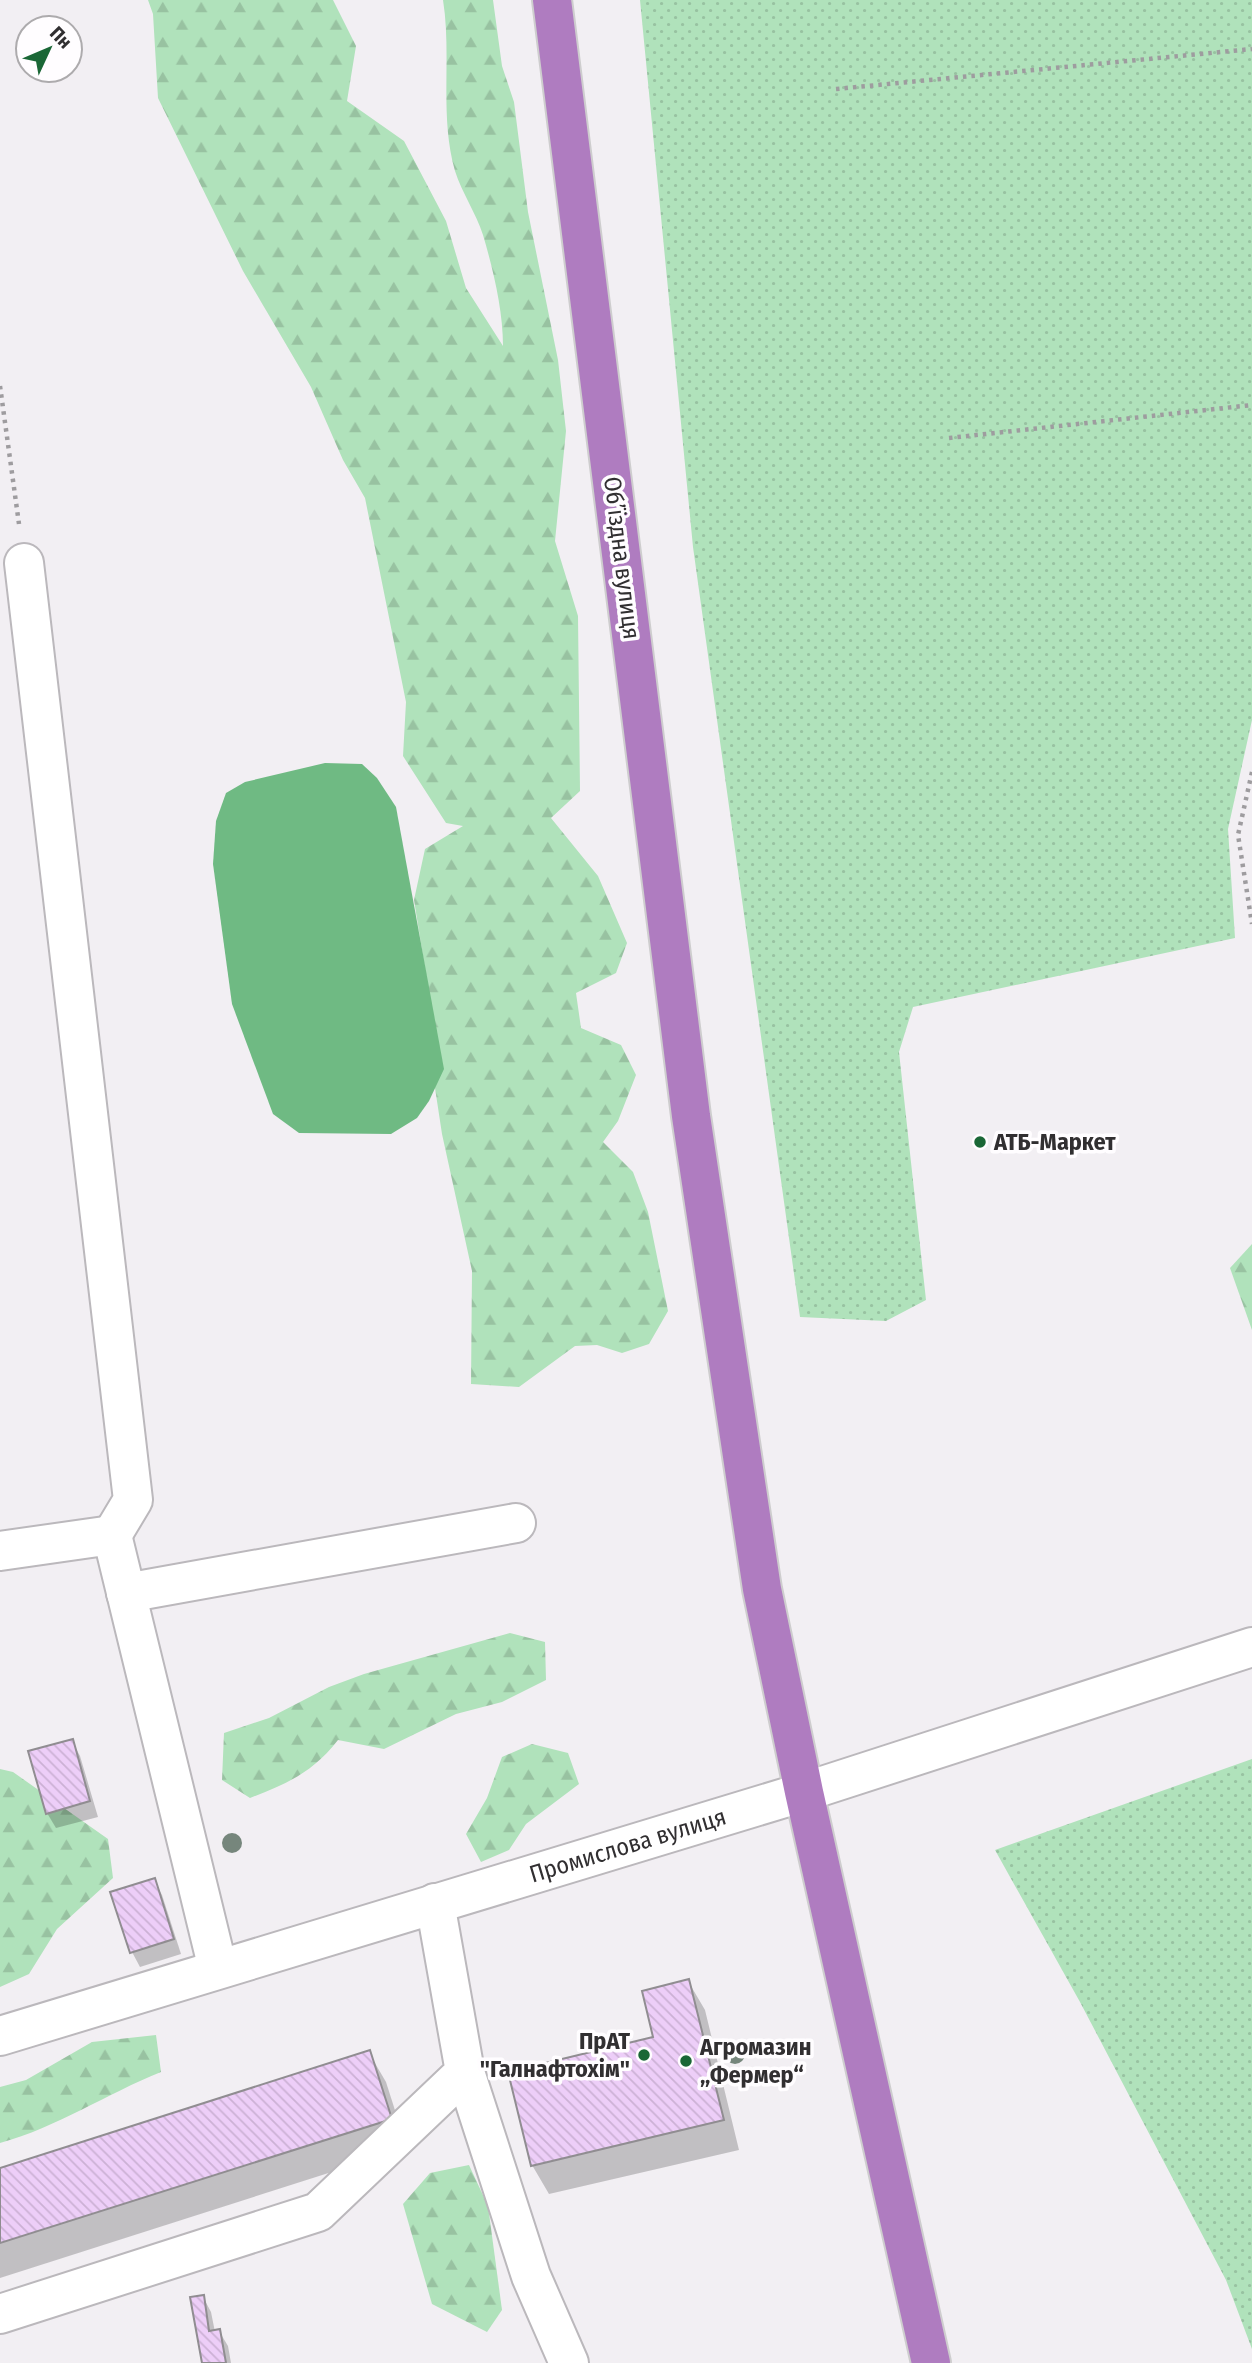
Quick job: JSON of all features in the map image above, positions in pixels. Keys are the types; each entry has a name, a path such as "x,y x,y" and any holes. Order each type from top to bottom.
{"highway":[{"name":"Обʼїздна вулиця","path":"552,0 691,1116 762,1589 804,1792 931,2363"}],"street":[{"path":"24,563 133,1500 112,1535 218,1969"},
{"path":"126,1593 516,1523"},
{"path":"0,1551 112,1535"},
{"name":"Промислова вулиця","path":"0,2036 804,1792 1252,1647"},
{"path":"435,1903 465,2072 531,2276 569,2363"},
{"path":"0,2314 318,2212 465,2072"}],"path":[{"path":"836,89 1252,49"},
{"path":"0,386 24,563"},
{"path":"949,438 1252,405"},
{"path":"1252,772 1238,835 1252,924"}],"green space":[{"path":"148,0 333,0 356,46 347,101 404,141 446,221 466,288 503,346 499,304 487,248 458,179 450,150 443,0 493,0 502,66 514,102 528,212 558,360 566,431 555,541 578,616 580,791 551,818 598,876 627,943 616,973 576,993 581,1028 621,1045 636,1075 618,1121 603,1142 633,1172 648,1212 668,1311 649,1344 622,1353 597,1345 575,1346 519,1387 471,1384 472,1271 442,1134 435,1088 438,1049 414,900 425,849 463,826 446,823 403,756 406,702 365,498 343,460 311,387 243,271 158,98 153,14"},
{"path":"640,0 1252,0 1252,720 1228,829 1235,938 913,1007 899,1052 926,1300 886,1321 800,1317 693,547"},
{"path":"1252,1244 1252,1330 1230,1268"},
{"path":"510,1633 545,1642 546,1680 502,1702 456,1714 384,1749 338,1740 309,1769 250,1798 222,1780 224,1733 269,1718 329,1687 364,1674"},
{"path":"532,1744 568,1753 579,1784 526,1824 509,1850 481,1862 466,1834 487,1798 502,1757"},
{"path":"1252,1759 1252,2349 1226,2280 1080,2002 995,1850"},
{"path":"0,1769 13,1772 108,1839 113,1878 57,1929 29,1974 0,1987"},
{"path":"156,2035 161,2072 42,2128 0,2143 0,2087 26,2080 92,2042"},
{"path":"469,2165 488,2206 502,2310 487,2332 432,2304 403,2204 430,2173"}],"shaded area":[{"path":"325,763 362,764 377,778 396,807 444,1069 429,1101 417,1118 391,1134 299,1133 273,1114 232,1004 213,864 216,821 226,793 245,782"}],"building":[{"path":"73,1739 90,1801 46,1814 28,1751"},
{"path":"155,1878 174,1939 130,1953 110,1892"},
{"name":"ПрАТ \"Галнафтохім\"","path":"689,1979 724,2120 531,2166 508,2072 653,2037 642,1991"},
{"path":"370,2050 392,2119 0,2243 0,2168"},
{"path":"204,2295 209,2331 220,2329 226,2363 202,2363 190,2297"}],"place":[{"name":"АТБ-Маркет","path":"980,1142"},
{"name":"ПрАТ \"Галнафтохім\"","path":"644,2055"},
{"name":"Агромазин „Фермер“","path":"686,2061"}]}
